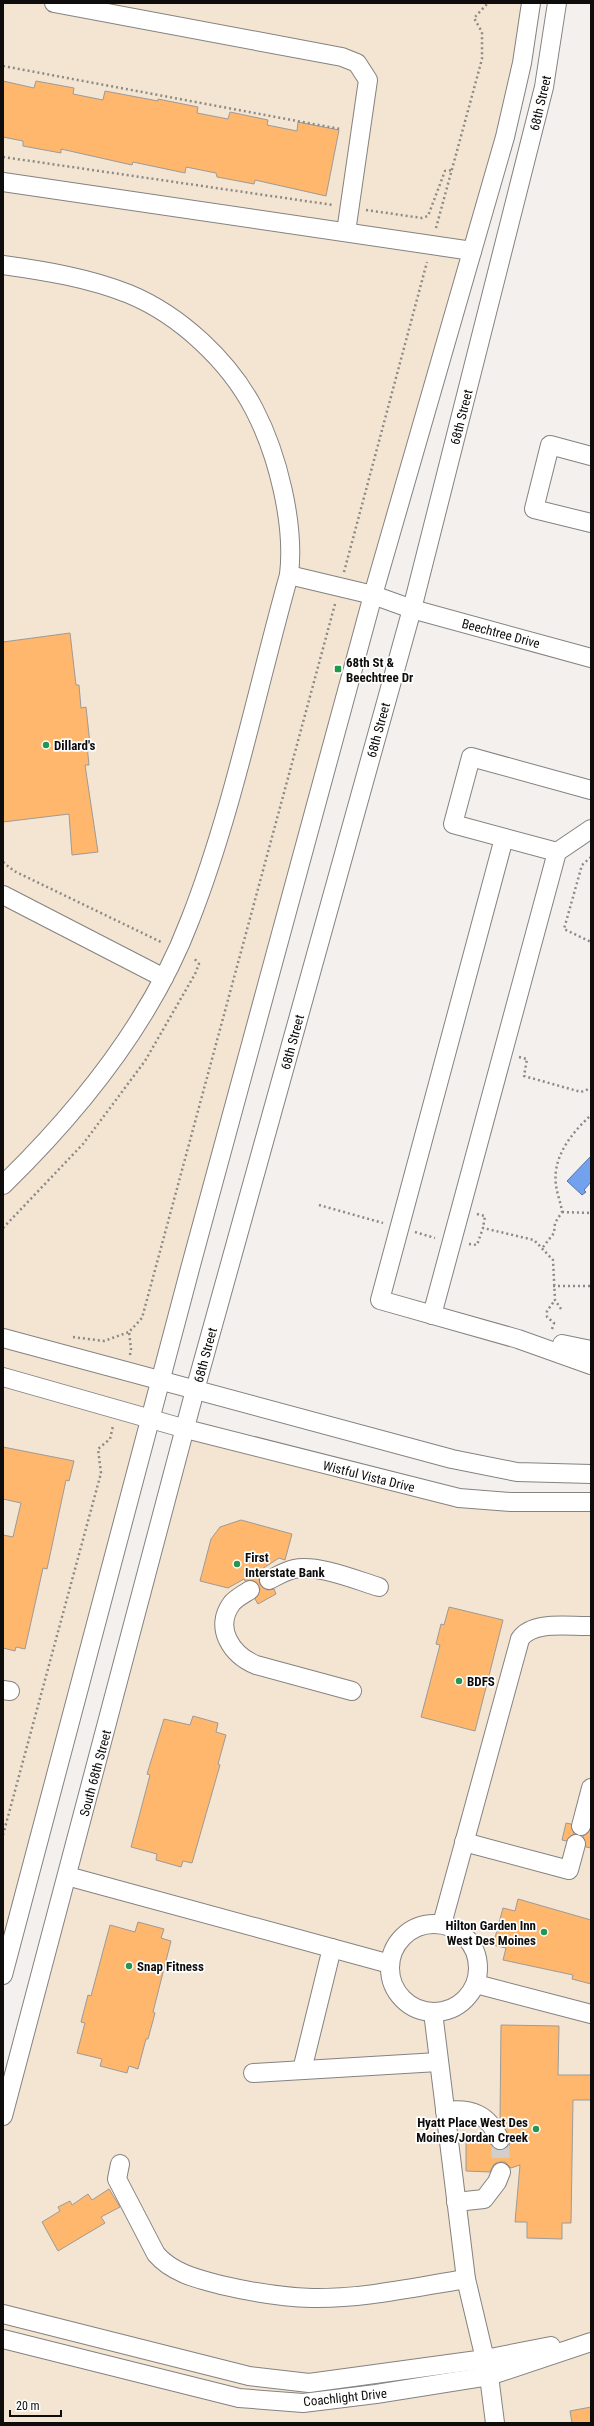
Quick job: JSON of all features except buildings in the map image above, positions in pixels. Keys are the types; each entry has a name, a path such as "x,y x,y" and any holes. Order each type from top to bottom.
{"street":[{"path":"54,3 342,57 356,63 368,80 346,232"},
{"name":"68th Street","path":"151,1418 373,595 505,137 522,63 531,3"},
{"name":"68th Street","path":"186,1429 195,1390 412,609 544,87 557,3"},
{"path":"3,182 472,251"},
{"path":"3,265 65,275 130,294 170,317 192,334 228,370 254,409 274,458 286,505 291,557 289,576 218,837 190,920 164,978 123,1043 79,1105 3,1185"},
{"path":"591,456 550,444 534,508 591,523"},
{"name":"Beechtree Drive","path":"289,576 373,595 412,609 591,658"},
{"path":"557,852 453,824 471,757 591,790"},
{"path":"432,1315 557,852 591,829"},
{"path":"504,838 380,1300 518,1339 591,1365"},
{"path":"3,895 164,978"},
{"path":"3,1338 452,1459 517,1472 591,1474"},
{"path":"518,1339 549,1341 591,1350"},
{"name":"Wistful Vista Drive","path":"3,1378 151,1418 186,1429 460,1498 511,1502 591,1502"},
{"path":"3,1975 151,1418"},
{"name":"South 68th Street","path":"3,2116 186,1429"},
{"path":"268,1580 289,1570 302,1568 329,1572 379,1587"},
{"path":"250,1590 233,1602 223,1624 224,1634 237,1654 244,1660 256,1665 352,1691"},
{"path":"442,1924 520,1639 524,1632 539,1627 591,1626"},
{"path":"581,1826 591,1788"},
{"path":"464,1842 569,1870 576,1844"},
{"path":"67,1876 390,1964"},
{"path":"433,1923 442,1924 458,1930 475,1949 479,1965 476,1984 465,2000 454,2008 433,2012 419,2010 406,2003 393,1985 390,1964 392,1953 401,1938 416,1927 433,1923"},
{"path":"302,2070 332,1948"},
{"path":"476,1984 591,2014"},
{"path":"433,2012 466,2279 487,2368 495,2423"},
{"path":"253,2073 438,2062"},
{"path":"445,2111 470,2111 483,2117 493,2126 500,2140"},
{"path":"120,2164 117,2179 156,2254 165,2264 181,2273 246,2291 312,2298 346,2297 466,2279"},
{"path":"456,2202 484,2199 497,2182 501,2172"},
{"name":"Coachlight Drive","path":"3,2314 249,2376 309,2382 487,2368 591,2338"},
{"name":"Coachlight Drive","path":"3,2339 239,2398 303,2403 376,2394 591,2342"}],"path":[{"path":"69,1337 104,1341 129,1332 142,1318 482,59 482,32 474,18 488,3"},
{"path":"3,66 340,129"},
{"path":"3,157 425,218 430,214 445,171 452,170"},
{"path":"591,857 582,865 564,929 591,942"},
{"path":"3,862 14,871 195,958 199,964 145,1061 84,1144 3,1228"},
{"path":"503,1052 527,1058 524,1076 581,1092 591,1088"},
{"path":"543,1247 554,1233 555,1223 562,1212 556,1184 558,1163 571,1134 591,1115"},
{"path":"562,1212 591,1213"},
{"path":"553,1286 591,1286"},
{"path":"549,1341 554,1323 547,1317 547,1311 555,1300"},
{"path":"129,1332 131,1349"},
{"path":"3,1835 101,1473 98,1449 110,1439"}],"shaded area":[{"path":"3,3 531,3 528,27 3,1975"},
{"path":"186,1429 461,1490 591,1500 591,2423 3,2423 3,2116"}],"water":[{"path":"591,1156 591,1182 584,1190 586,1192 582,1195 567,1181"}],"tunnel":[{"path":"500,2140 501,2172"}],"place":[{"name":"68th St & Beechtree Dr","path":"338,669"},
{"name":"Dillard's","path":"46,745"},
{"name":"First Interstate Bank","path":"237,1564"},
{"name":"BDFS","path":"459,1681"},
{"name":"Hilton Garden Inn West Des Moines","path":"544,1932"},
{"name":"Snap Fitness","path":"129,1966"},
{"name":"Hyatt Place West Des Moines/Jordan Creek","path":"536,2129"}]}
